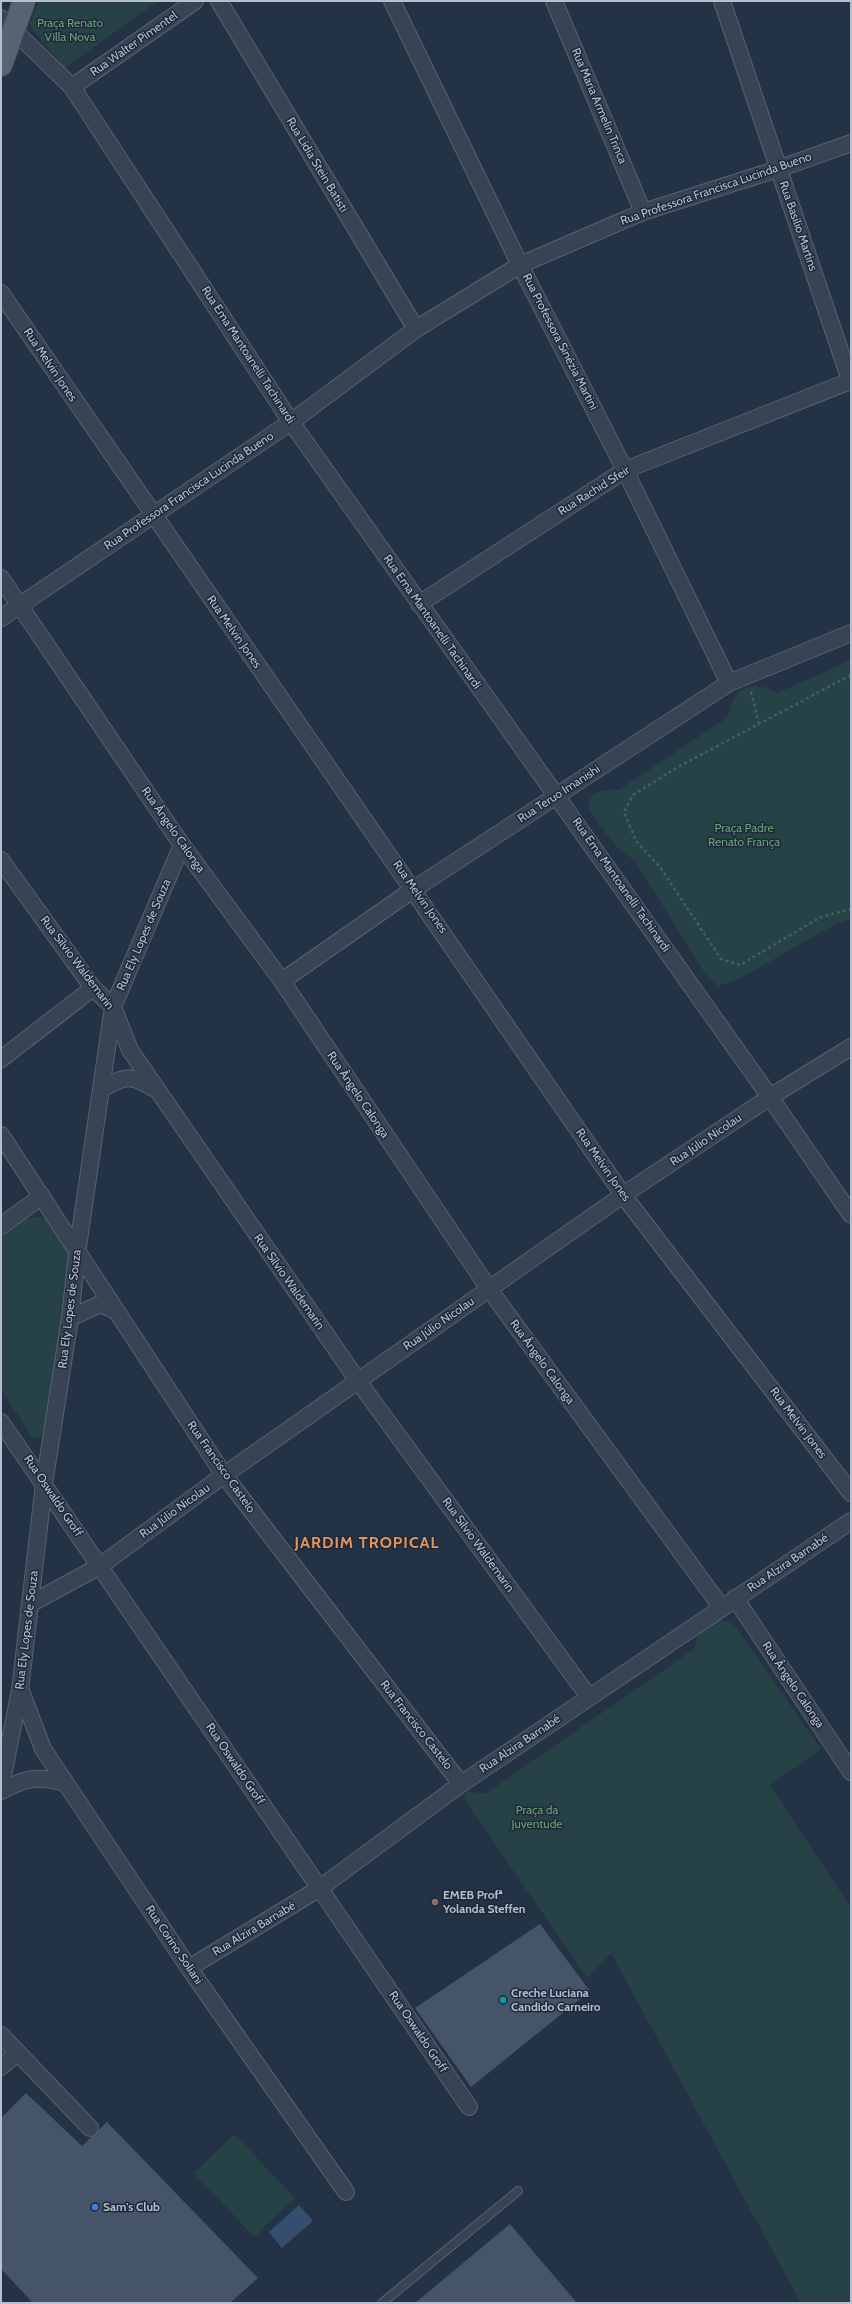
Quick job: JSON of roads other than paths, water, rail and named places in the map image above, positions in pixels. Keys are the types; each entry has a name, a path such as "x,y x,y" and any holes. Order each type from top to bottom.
{"main road":[{"path":"1,65 7,24 24,1"}],"street":[{"name":"Rua Walter Pimentel","path":"72,87 195,1"},
{"name":"Rua Lídia Stein Batisti","path":"219,1 416,329"},
{"name":"Rua Professora Sinézia Martini","path":"392,1 520,265 625,470 729,683"},
{"name":"Rua Maria Armelin Trinca","path":"554,1 643,212"},
{"name":"Rua Basilio Martins","path":"722,1 851,382"},
{"name":"Rua Ema Mantoanelli Tachinardi","path":"7,24 72,87 291,422 770,1097 851,1216"},
{"name":"Rua Professora Francisca Lucinda Bueno","path":"1,618 291,422 416,329 520,265 643,212 778,169 851,143"},
{"name":"Rua Melvin Jones","path":"1,293 153,516 414,889 623,1195 851,1492"},
{"name":"Rua Rachid Sfeir","path":"419,604 625,470 851,382"},
{"name":"Rua Ângelo Calonga","path":"1,578 182,845 282,981 489,1289 722,1608"},
{"name":"Rua Teruo Imanishi","path":"282,981 414,889 729,683 851,633"},
{"name":"Rua Ely Lopes de Souza","path":"1,1786 20,1690 44,1484 70,1318 77,1253 113,1007 182,845"},
{"name":"Rua Sílvio Waldemarin","path":"1,860 93,988 113,1007 130,1050 358,1381 589,1697"},
{"path":"1,1059 93,988"},
{"name":"Rua Júlio Nicolau","path":"30,1604 100,1566 224,1475 623,1195 770,1097 851,1047"},
{"path":"102,1089 119,1079 136,1078 157,1090"},
{"name":"Rua Francisco Castelo","path":"1,1135 42,1196 114,1310 224,1475 461,1784"},
{"path":"1,1226 42,1196"},
{"path":"70,1318 100,1304 114,1310"},
{"name":"Rua Oswaldo Groff","path":"1,1422 469,2107"},
{"name":"Rua Alzira Barnabé","path":"189,1968 320,1888 461,1784 735,1598 850,1523"},
{"name":"Rua Ângelo Calonga","path":"735,1598 851,1772"},
{"name":"Rua Corino Soliani","path":"20,1690 43,1749 189,1968 346,2192"},
{"path":"1,1791 17,1783 47,1777 66,1783"},
{"path":"1,2035 90,2128"},
{"path":"1,2067 17,2053"}],"lane":[{"path":"382,2303 518,2191"}],"water":[{"path":"299,2205 313,2221 282,2248 269,2232"}],"place":[{"name":"EMEB Profª Yolanda Steffen","path":"435,1902"},
{"name":"Creche Luciana Candido Carneiro","path":"503,2000"},
{"name":"Sam's Club","path":"95,2207"}],"district":[{"name":"JARDIM TROPICAL","path":"367,1543"}],"park label":[{"name":"Praça Renato Villa Nova","path":"70,30"},
{"name":"Praça Padre Renato França","path":"744,835"},
{"name":"Praça da Juventude","path":"537,1817"}]}
